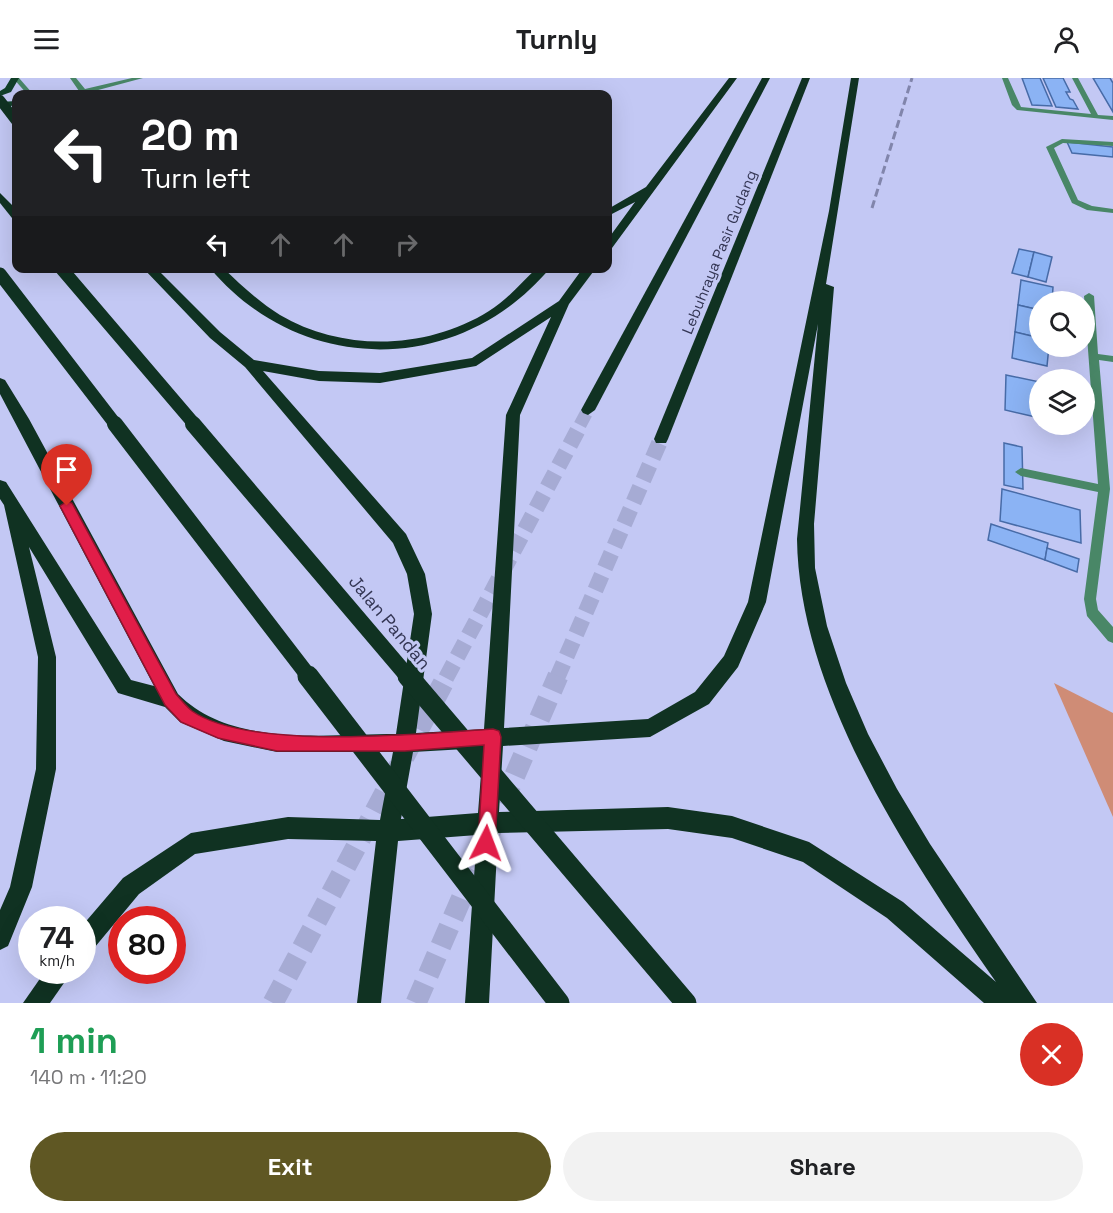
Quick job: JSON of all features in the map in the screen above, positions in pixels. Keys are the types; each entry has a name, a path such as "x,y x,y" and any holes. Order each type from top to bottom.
{"highway":[{"path":"612,241 733,78"},
{"name":"Lebuhraya Pasir Gudang","path":"588,410 766,78"},
{"name":"Lebuhraya Pasir Gudang","path":"661,439 806,78"},
{"path":"0,383 171,699 187,716 224,732 277,743 405,743 650,728 702,698 731,661 757,602 834,211 855,78"},
{"path":"0,100 12,116"},
{"path":"612,211 653,187"},
{"path":"0,196 12,211"},
{"path":"834,211 807,512 807,567 818,626 843,699 884,785 945,888 1025,1003"},
{"name":"Jalan Pandan","path":"65,273 686,1003"},
{"path":"154,273 215,335 250,364 400,539 416,574 423,614 405,743 388,831 369,1003"},
{"path":"222,273 259,306 282,322 314,336 375,346 441,337 468,327 494,313 538,273"},
{"path":"477,1003 513,415 563,304 586,273"},
{"path":"0,274 559,1003"},
{"path":"250,364 319,376 380,378 476,362 563,304"},
{"path":"0,486 125,687 171,699"},
{"path":"0,938 21,887 46,770 47,657 11,506"},
{"path":"96,928 131,886 191,844 288,828 388,831 488,823 668,818 732,827 809,853 895,910 1002,1003"},
{"path":"35,1003 50,984"}],"main road":[{"path":"0,94 8,90 15,78"}],"street":[{"path":"15,78 26,90"},
{"path":"73,78 83,90"},
{"path":"94,90 122,80 140,78"},
{"path":"1005,78 1015,105 1019,109 1113,118"},
{"path":"1075,78 1096,117"},
{"path":"1113,144 1062,141 1050,147 1075,201 1090,207 1113,211"},
{"path":"1095,356 1113,359"},
{"path":"1094,357 1104,489 1090,599 1092,612 1113,637"},
{"path":"1020,472 1104,489"}],"shaded area":[{"path":"1054,683 1113,713 1113,817"}],"building":[{"path":"1022,78 1040,78 1052,106 1032,105"},
{"path":"1043,78 1063,78 1070,92 1066,92 1078,109 1056,107"},
{"path":"1093,78 1110,78 1113,83 1113,112"},
{"path":"1067,142 1113,147 1113,157 1072,153"},
{"path":"1019,249 1034,252 1028,277 1012,273"},
{"path":"1034,252 1052,257 1046,282 1028,277"},
{"path":"1021,280 1053,287 1053,291 1029,291 1029,308 1018,305"},
{"path":"1018,305 1029,308 1029,335 1015,332"},
{"path":"1015,332 1029,335 1029,357 1048,357 1047,366 1012,358"},
{"path":"1006,375 1029,380 1029,415 1005,410"},
{"path":"1004,443 1022,447 1023,489 1004,485"},
{"path":"1002,489 1080,510 1081,543 1000,521"},
{"path":"991,524 1048,543 1045,560 988,540"},
{"path":"1047,548 1079,559 1077,572 1045,560"}],"tunnel":[{"path":"580,425 588,410"},
{"path":"446,678 581,424"},
{"path":"557,678 661,439"},
{"path":"273,1003 447,676"},
{"path":"416,1003 558,676"}],"railway":[{"path":"872,208 912,78"}],"route":[{"path":"67,506 171,699 187,716 224,732 277,743 405,743 493,737 486,843"}]}
